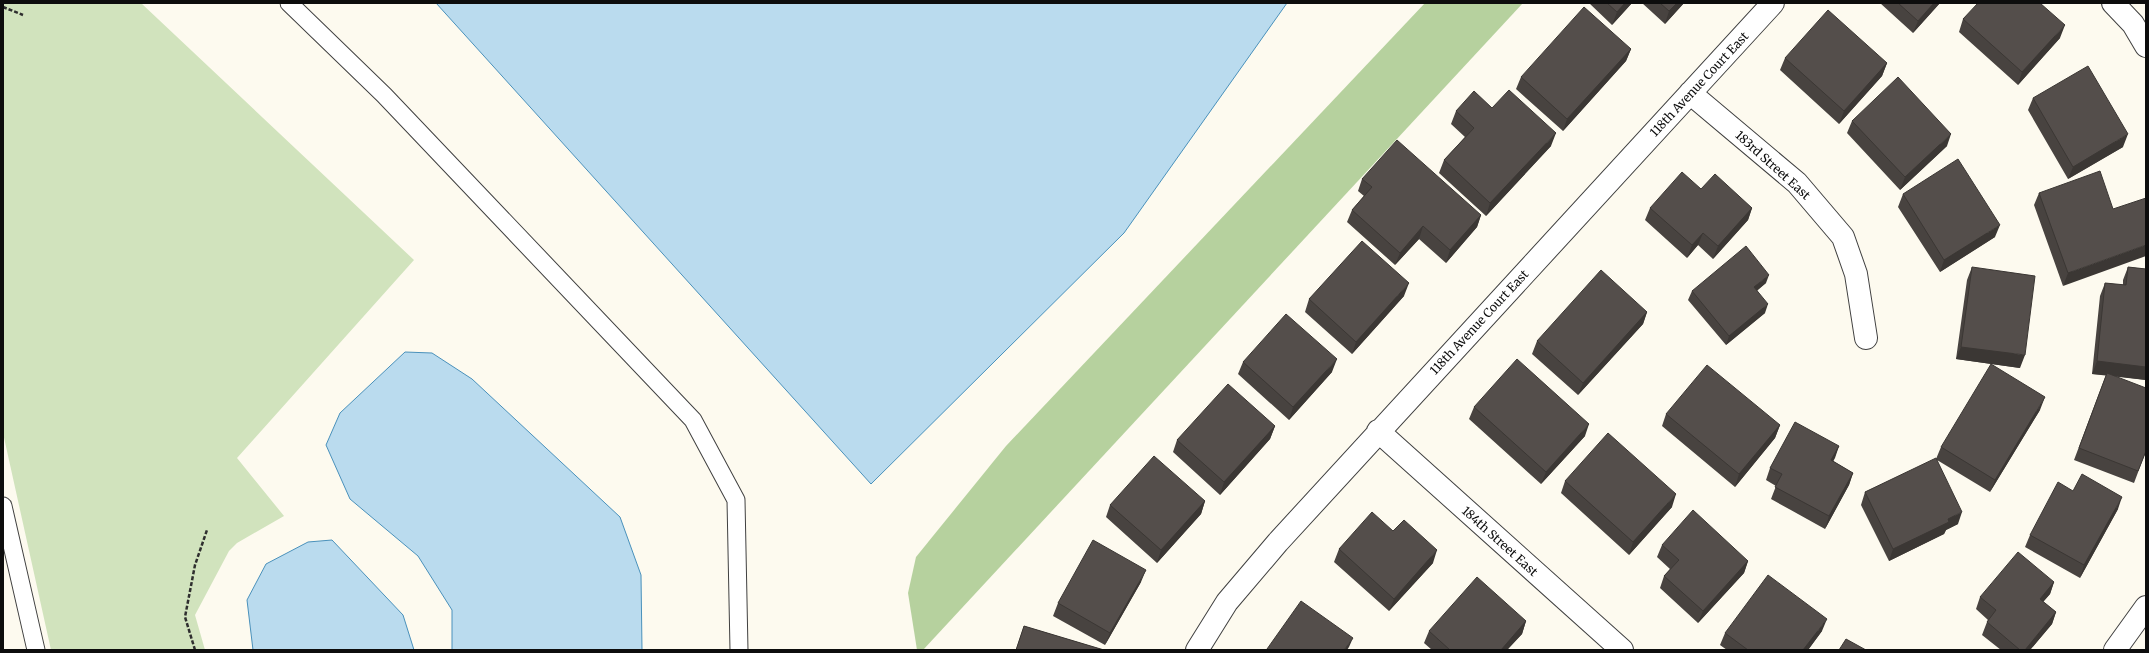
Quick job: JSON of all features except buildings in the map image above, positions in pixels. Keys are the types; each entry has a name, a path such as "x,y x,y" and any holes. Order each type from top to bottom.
{"street":[{"name":"118th Avenue Court East","path":"1197,650 1227,602 1378,431 1773,3"},
{"path":"2113,3 2133,24 2146,46"},
{"name":"183rd Street East","path":"1690,93 1797,183 1843,237 1856,274 1866,338"},
{"name":"184th Street East","path":"1378,431 1622,650"},
{"path":"2115,650 2145,610"}],"lane":[{"path":"289,3 384,95 693,420 736,500 739,650"},
{"path":"3,506 36,650"}],"path":[{"path":"3,7 23,15"},
{"path":"195,650 185,617 195,566 207,530"}],"green space":[{"path":"3,3 141,3 414,260 237,458 284,516 237,543 229,551 195,615 205,650 51,650 3,433"},
{"path":"1425,3 1523,3 923,650 917,650 908,593 916,557 1006,446"}],"water":[{"path":"436,3 1287,3 1124,233 871,484"},
{"path":"405,352 432,353 472,379 620,517 641,575 642,650 452,650 452,610 418,556 350,499 326,445 340,413"},
{"path":"332,540 403,615 414,650 253,650 247,600 266,564 308,542"}]}
